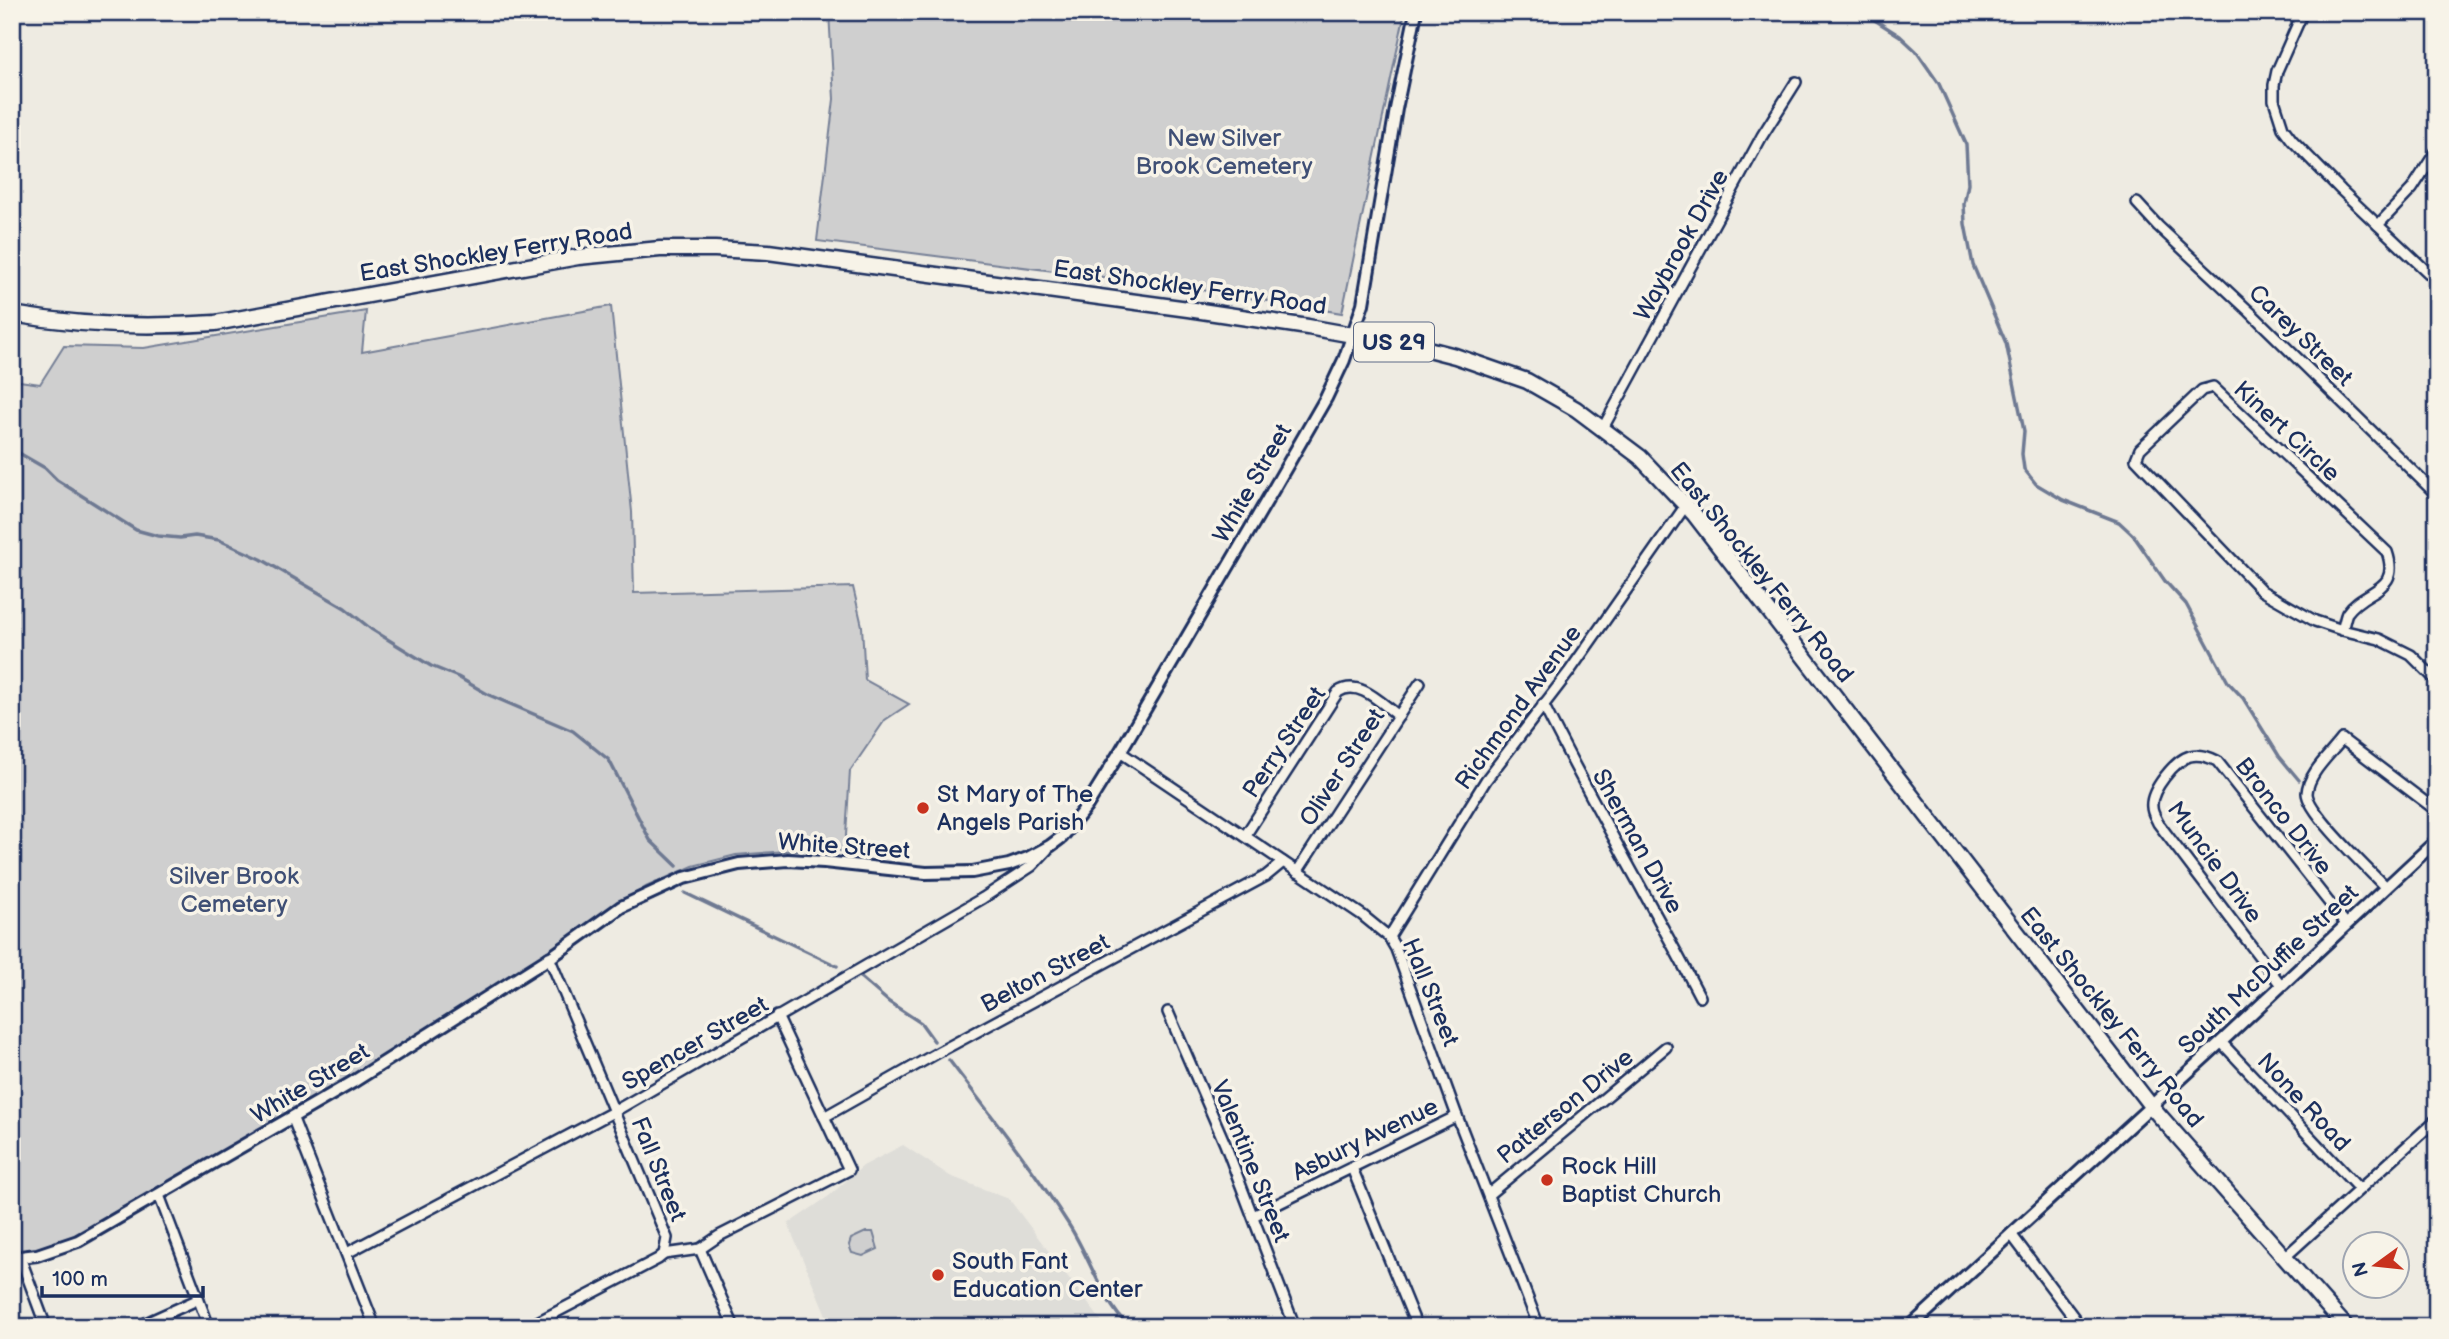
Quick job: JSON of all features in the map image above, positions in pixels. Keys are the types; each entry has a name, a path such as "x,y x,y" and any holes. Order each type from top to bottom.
{"highway":[{"name":"East Shockley Ferry Road","path":"12,314 98,325 160,327 215,323 578,257 697,248 745,250 1096,296 1354,334 1420,347 1495,369 1544,390 1603,428 1640,457 1686,505 2151,1107 2346,1327"}],"street":[{"name":"White Street","path":"16,1257 37,1255 78,1241 293,1119 549,957 621,907 684,878 755,862 788,860 926,873 972,872 1009,865 1050,846 1082,814 1326,398 1354,334 1366,292 1396,109 1416,12"},
{"path":"2303,12 2277,71 2274,100 2277,114 2292,140 2437,281"},
{"name":"Waybrook Drive","path":"1603,428 1762,136 1796,82"},
{"path":"2378,225 2412,189 2437,150"},
{"name":"Carey Street","path":"2137,203 2437,495"},
{"name":"Kinert Circle","path":"2343,630 2347,614 2392,574 2387,552 2213,387 2202,390 2140,449 2136,460 2262,591 2315,621 2343,630 2379,639 2411,655 2437,681"},
{"name":"Richmond Avenue","path":"1389,937 1486,780 1569,673 1686,505"},
{"name":"Oliver Street","path":"1297,872 1420,683"},
{"name":"Perry Street","path":"1245,836 1338,692 1348,687 1360,688 1399,716"},
{"name":"Sherman Drive","path":"1543,704 1700,997"},
{"path":"2386,888 2313,810 2307,793 2313,775 2343,739 2437,811"},
{"name":"Hall Street","path":"1120,752 1362,915 1389,937 1539,1327"},
{"name":"Bronco Drive","path":"2154,793 2182,760 2192,756 2208,757 2217,761 2346,924"},
{"name":"Muncie Drive","path":"2154,793 2151,805 2158,823 2281,985"},
{"name":"South McDuffie Street","path":"1910,1327 2437,840"},
{"name":"Spencer Street","path":"346,1253 615,1111 1014,879 1032,866 1050,846"},
{"name":"Belton Street","path":"824,1117 1266,876 1283,862"},
{"name":"Fall Street","path":"528,1327 664,1254 667,1238 549,957"},
{"name":"Valentine Street","path":"1168,1012 1225,1144 1296,1327"},
{"path":"664,1254 700,1249 719,1236 849,1170 777,1016"},
{"name":"None Road","path":"2221,1042 2359,1189"},
{"name":"Patterson Drive","path":"1489,1194 1666,1047"},
{"name":"Asbury Avenue","path":"1253,1216 1457,1116"},
{"path":"293,1119 375,1327"},
{"path":"2284,1258 2437,1119"},
{"path":"1352,1168 1417,1327"},
{"path":"159,1195 209,1327"},
{"path":"2011,1234 2081,1327"},
{"path":"700,1249 734,1327"},
{"path":"16,1257 46,1327"},
{"path":"137,1327 199,1299"}],"shaded area":[{"name":"South Fant Education Center","path":"903,1145 950,1176 1009,1199 1106,1327 831,1327 788,1224 829,1196 863,1166"}],"green space":[{"name":"New Silver Brook Cemetery","path":"829,12 1405,12 1342,313 1189,288 817,241 834,99"},
{"name":"Silver Brook Cemetery","path":"611,306 632,512 634,593 853,587 862,626 865,680 909,704 885,720 850,771 845,851 812,849 736,855 693,866 646,887 403,1048 77,1236 32,1253 12,1253 12,380 40,384 64,346 144,348 366,311 362,352"},
{"path":"866,1232 873,1232 878,1249 863,1256 852,1253 849,1245 851,1239"}],"waterway":[{"path":"1862,12 1900,36 1916,51 1939,84 1966,144 1968,184 1964,204 1965,224 1973,265 2006,343 2024,431 2024,469 2036,484 2063,500 2119,522 2133,535 2165,581 2186,604 2228,682 2243,698 2279,756 2299,780"},
{"path":"12,449 45,468 57,480 136,530 158,536 195,536 219,540 261,559 345,608 371,629 431,666 458,677 489,695 573,731 609,760 650,840 677,866"},
{"path":"685,893 837,966"},
{"path":"860,977 889,1002 921,1023 934,1041"},
{"path":"949,1060 1055,1204 1111,1304 1129,1327"}],"place":[{"name":"St Mary of The Angels Parish","path":"923,808"},
{"name":"Rock Hill Baptist Church","path":"1547,1180"},
{"name":"South Fant Education Center","path":"938,1275"}]}
